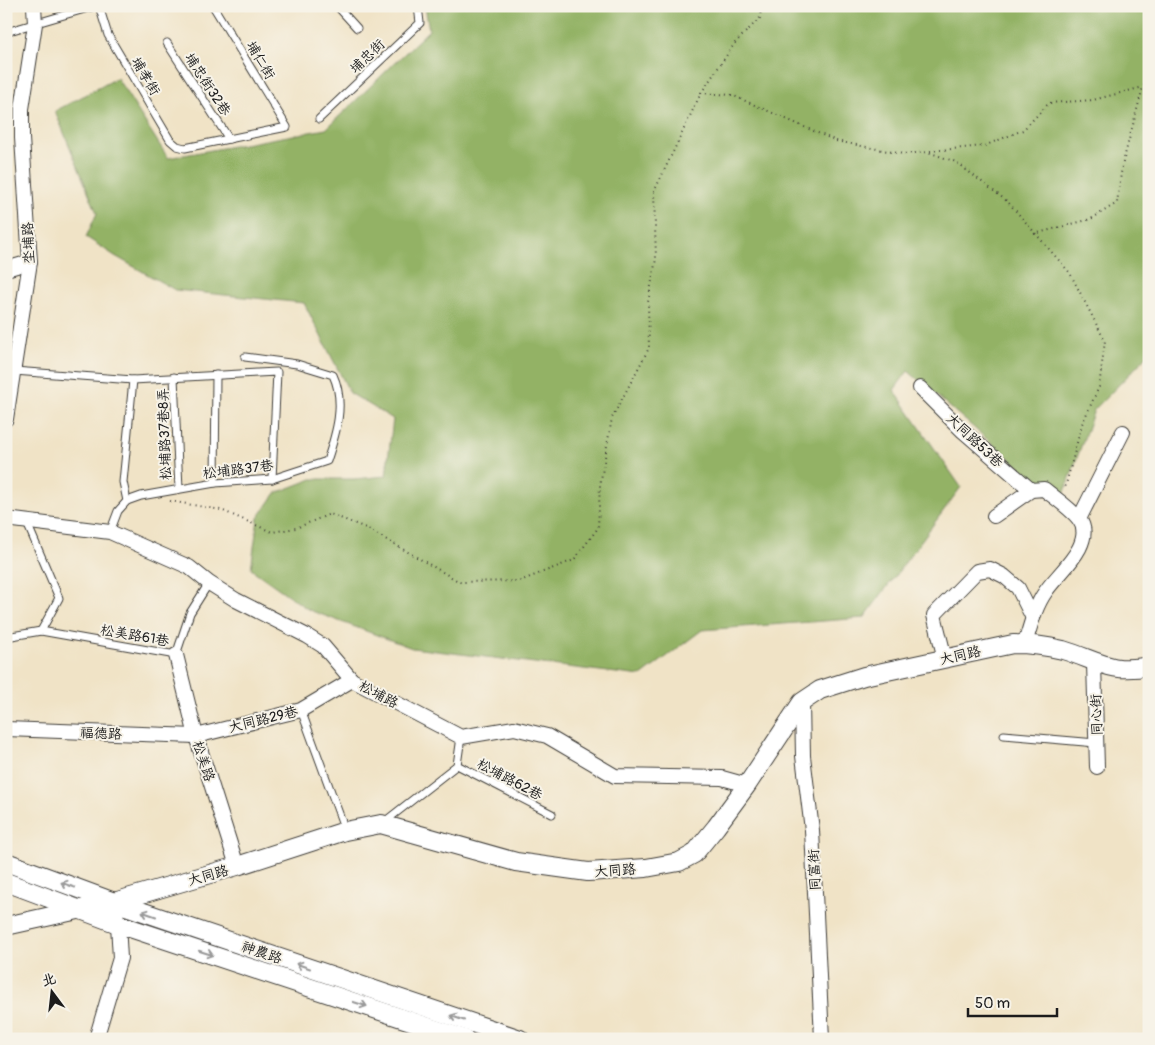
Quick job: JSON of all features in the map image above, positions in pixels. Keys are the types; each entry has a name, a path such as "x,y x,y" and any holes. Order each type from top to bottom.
{"street":[{"name":"坔埔路","path":"6,419 30,262 22,138 22,109 35,24 34,6"},
{"path":"6,269 30,262"},
{"name":"大同路53巷","path":"920,388 963,431 1031,490 1044,489 1079,519"},
{"path":"1024,644 1033,618 1046,591 1074,560 1081,541 1082,528 1079,519 1123,432"},
{"path":"994,516 1031,490"},
{"name":"松埔路","path":"6,520 110,532 189,567 209,583 236,600 323,646 352,680 461,737"},
{"path":"945,659 934,615 977,571 990,569 1004,576 1018,588 1033,618"},
{"name":"大同路","path":"6,926 114,902 237,866 345,830 381,824 516,862 588,872 646,868 679,862 694,854 747,786 802,702 820,690 864,676 990,648 1024,644 1036,644 1064,651 1115,669 1149,666"},
{"name":"松美路","path":"176,655 196,736 237,866"},
{"name":"同心街","path":"1094,663 1097,767"},
{"name":"大同路29巷","path":"196,736 301,710 352,680"},
{"name":"同富街","path":"802,702 803,756 812,830 822,1039"},
{"path":"461,737 514,728 547,736 615,776 722,778 747,786"},
{"name":"福德路","path":"6,730 196,736"},
{"name":"神農路","path":"6,862 114,902 520,1039"},
{"name":"神農路","path":"6,882 118,924 465,1039"},
{"path":"96,1039 120,958 118,924 114,902"}],"lane":[{"path":"6,32 97,6"},
{"name":"埔孝街","path":"97,6 108,35 170,140 176,146 185,148 228,139"},
{"name":"埔仁街","path":"213,6 287,128 228,139"},
{"path":"338,6 357,28"},
{"name":"埔忠街","path":"319,119 420,23 418,6"},
{"name":"埔忠街32巷","path":"167,43 228,139"},
{"name":"松埔路37巷","path":"127,501 141,496 215,483 272,478 327,462 339,422 337,383 333,375 297,364 245,356"},
{"path":"14,371 133,380 277,372 272,478"},
{"path":"215,483 216,375"},
{"name":"松埔路37巷8弄","path":"174,377 179,489"},
{"path":"110,532 118,511 127,501 123,482 133,380"},
{"path":"27,523 59,598 41,631"},
{"name":"松美路61巷","path":"6,637 41,631 176,655 190,613 209,583"},
{"path":"301,710 345,830"},
{"path":"1004,735 1096,743"},
{"name":"松埔路62巷","path":"381,824 457,765 461,737"},
{"name":"松埔路62巷","path":"457,765 552,814"}],"path":[{"path":"168,501 221,510 272,532 296,528 330,514 366,528 460,582 520,581 574,560 598,528 600,485 612,418 648,348 648,302 656,258 654,192 700,93 735,43 760,18 760,6"},
{"path":"1034,234 1091,220 1117,203 1122,166 1143,87 1149,78"},
{"path":"700,93 732,95 836,141 903,154 984,146 1023,130 1049,103 1093,100 1143,87"},
{"path":"928,152 956,162 1008,202 1070,273 1105,341 1098,386 1082,424 1063,494"}],"green space":[{"path":"425,6 1149,6 1149,354 1094,410 1061,503 908,371 894,390 961,487 864,618 702,630 641,676 412,648 309,610 251,569 258,518 276,493 312,479 354,479 386,476 393,419 350,393 304,303 175,290 86,237 97,213 55,111 117,78 168,158 326,129 429,30"}]}
